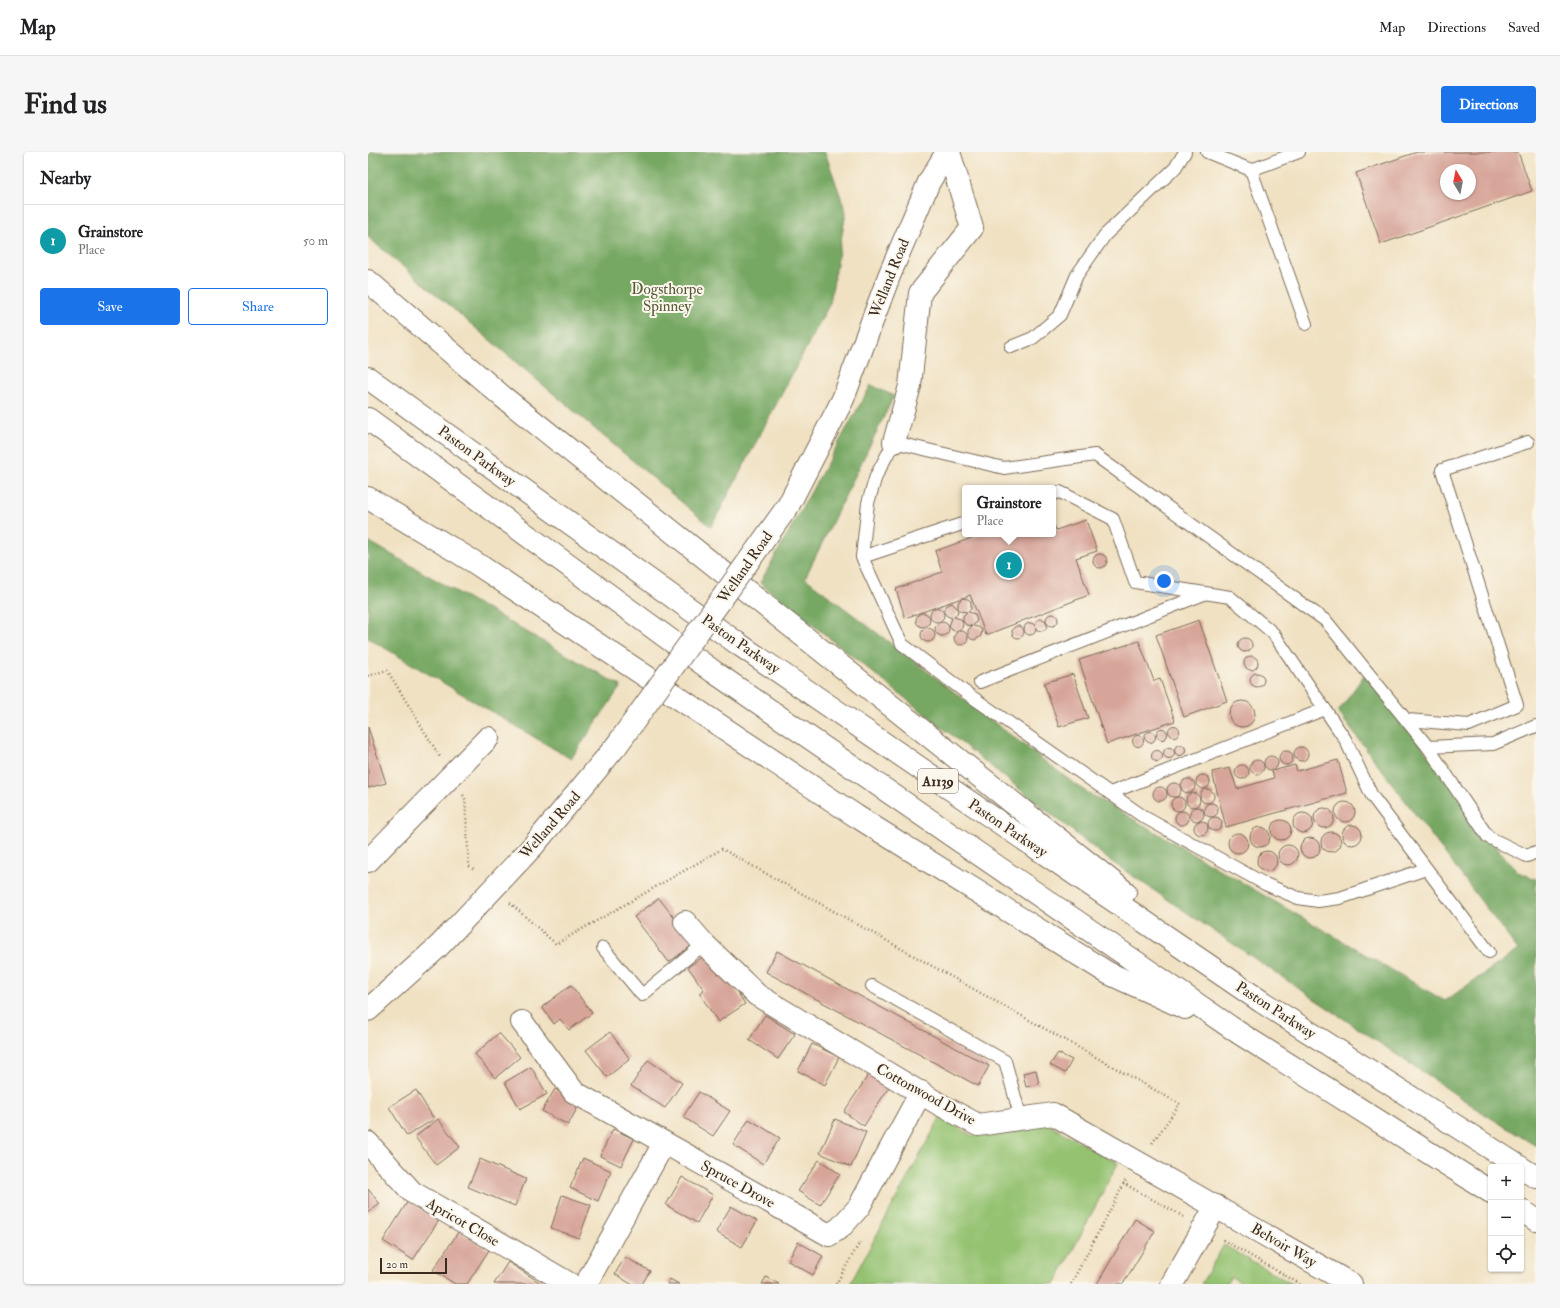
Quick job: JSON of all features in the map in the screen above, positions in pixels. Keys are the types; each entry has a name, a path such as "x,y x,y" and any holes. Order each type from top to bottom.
{"main road":[{"path":"894,442 910,386 920,293 972,228 948,152"},
{"name":"Welland Road","path":"368,1010 438,946 533,846 617,745 788,506 843,400 889,276 929,182 948,152"},
{"name":"A1139","path":"368,281 502,397 755,596 1262,1002"},
{"name":"Paston Parkway","path":"368,378 737,643 1262,1002 1515,1164"},
{"name":"A1139","path":"368,419 714,672 1239,1032 1488,1190"},
{"name":"A1139","path":"368,498 474,562 856,816 1108,973 1239,1032"},
{"path":"368,861 488,738"},
{"name":"Cottonwood Drive","path":"685,922 704,944 757,995 939,1104 978,1125 1053,1114 1216,1206"},
{"name":"Spruce Drove","path":"522,1022 574,1092 829,1235 840,1228 859,1206 921,1092"},
{"path":"586,1284 664,1143"},
{"name":"Apricot Close","path":"368,1144 412,1192 570,1284"},
{"name":"Paston Parkway","path":"1524,1170 1536,1177"},
{"path":"1172,1284 1216,1206"},
{"name":"Belvoir Way","path":"1216,1206 1351,1284"},
{"path":"1524,1212 1536,1220"}],"lane":[{"path":"1011,347 1033,338 1060,315 1077,275 1105,235 1175,168 1185,152"},
{"path":"1207,152 1251,170 1299,152"},
{"path":"1251,170 1306,324"},
{"path":"1426,869 1340,898 1318,901 1298,898 1265,884 1144,817 965,692 902,644 862,557 868,503 876,476 894,442 1004,468 1095,455 1326,622 1428,747 1488,837 1527,856 1536,852"},
{"path":"1407,720 1469,725 1517,705 1442,470 1528,442"},
{"path":"1056,493 1060,492 1113,519 1135,582 1230,597 1273,633 1345,739 1372,796 1489,952"},
{"path":"862,557 962,524"},
{"path":"980,682 1206,593"},
{"path":"1110,793 1325,709"},
{"path":"1428,747 1493,744 1536,726"},
{"path":"603,948 642,996 704,944"},
{"path":"872,986 1005,1061 1021,1119"}],"green space":[{"name":"Dogsthorpe Spinney","path":"368,152 825,152 846,212 830,303 711,527 368,237"},
{"path":"871,385 894,396 805,578 1080,788 1445,1001 1518,950 1338,712 1367,671 1488,837 1518,872 1536,879 1536,1146 1486,1115 1109,860 760,583"},
{"path":"368,541 621,686 571,759 368,638"},
{"path":"941,1116 972,1136 1047,1124 1118,1163 1055,1284 850,1284"},
{"path":"1224,1245 1292,1284 1244,1284 1231,1277 1226,1284 1201,1284"}],"building":[{"path":"1417,152 1518,152 1532,191 1381,244 1356,173"},
{"path":"1086,520 1097,551 1076,558 1089,595 986,635 970,595 905,618 896,589 942,572 935,551 975,537 1056,537 1056,530"},
{"path":"1100,554 1105,556 1107,561 1105,566 1100,568 1095,566 1093,561 1095,556"},
{"path":"962,598 968,599 971,602 971,609 968,612 975,614 977,620 973,626 982,630 981,636 975,640 971,639 968,635 968,630 972,626 966,625 963,621 963,616 967,612 960,611 958,608 958,603"},
{"path":"952,603 958,609 957,614 954,617 961,619 963,623 962,628 956,631 952,630 949,626 952,618 947,616 944,612 946,606"},
{"path":"934,608 940,608 944,612 944,618 940,622 934,622 930,618 930,612"},
{"path":"920,613 926,613 930,617 930,623 926,627 920,627 916,623 916,617"},
{"path":"1052,614 1056,616 1058,620 1056,624 1052,626 1048,624 1046,620 1048,616"},
{"path":"1041,619 1045,621 1047,625 1045,629 1041,631 1037,629 1035,625 1037,621"},
{"path":"1199,620 1227,701 1184,717 1156,635"},
{"path":"939,622 945,622 949,626 949,632 945,636 939,636 935,632 935,626"},
{"path":"1030,623 1034,625 1036,629 1034,633 1030,635 1026,633 1024,629 1026,625"},
{"path":"1018,626 1022,628 1024,632 1022,636 1018,638 1014,636 1012,632 1014,628"},
{"path":"925,628 931,628 935,632 935,638 931,642 925,642 921,638 921,632"},
{"path":"958,631 964,631 968,635 968,641 964,645 958,645 954,641 954,635"},
{"path":"1245,638 1250,640 1252,645 1250,650 1245,652 1240,650 1238,645 1240,640"},
{"path":"1139,641 1154,681 1160,679 1175,721 1107,744 1079,660"},
{"path":"1251,656 1256,658 1258,663 1256,668 1251,670 1246,668 1244,663 1246,658"},
{"path":"1257,673 1262,675 1264,680 1262,685 1257,687 1252,685 1250,680 1252,675"},
{"path":"1073,674 1088,718 1059,727 1044,683"},
{"path":"1242,701 1251,705 1255,714 1251,723 1242,727 1233,723 1229,714 1233,705"},
{"path":"1172,726 1176,726 1178,727 1178,735 1172,736 1169,733 1169,729"},
{"path":"368,727 386,783 368,788"},
{"path":"1160,729 1164,729 1166,730 1166,738 1160,739 1157,736 1157,732"},
{"path":"1148,732 1152,732 1154,733 1154,741 1148,742 1145,739 1145,735"},
{"path":"1136,736 1140,736 1142,737 1142,745 1136,746 1133,743 1133,739"},
{"path":"1178,745 1182,745 1184,746 1184,754 1178,755 1175,752 1175,748"},
{"path":"1301,747 1306,749 1308,754 1306,759 1301,761 1296,759 1294,754 1296,749"},
{"path":"1167,748 1171,748 1173,749 1173,757 1167,758 1164,755 1164,751"},
{"path":"1155,751 1159,751 1161,752 1161,760 1155,761 1152,758 1152,754"},
{"path":"1286,751 1291,753 1293,758 1291,763 1286,765 1281,763 1279,758 1281,753"},
{"path":"1271,756 1276,758 1278,763 1276,768 1271,770 1266,768 1264,763 1266,758"},
{"path":"1257,760 1262,762 1264,767 1262,772 1257,774 1252,772 1250,767 1252,762"},
{"path":"1338,760 1347,793 1226,827 1212,772 1230,768 1237,789 1274,778 1272,771 1295,765 1297,771"},
{"path":"1242,765 1247,767 1249,772 1247,777 1242,779 1237,777 1235,772 1237,767"},
{"path":"1203,775 1208,777 1210,782 1208,787 1203,789 1198,787 1196,782 1198,777"},
{"path":"1188,779 1193,781 1195,786 1193,791 1188,793 1183,791 1181,786 1183,781"},
{"path":"1174,783 1179,785 1181,790 1179,795 1174,797 1169,795 1167,790 1169,785"},
{"path":"1160,787 1165,789 1167,794 1165,799 1160,801 1155,799 1153,794 1155,789"},
{"path":"1207,789 1212,791 1214,796 1212,801 1207,803 1202,801 1200,796 1202,791"},
{"path":"1193,793 1198,795 1200,800 1198,805 1193,807 1188,805 1186,800 1188,795"},
{"path":"1178,797 1183,799 1185,804 1183,809 1178,811 1173,809 1171,804 1173,799"},
{"path":"1341,802 1349,802 1355,808 1355,816 1349,822 1341,822 1335,816 1335,808"},
{"path":"1211,803 1216,805 1218,810 1216,815 1211,817 1206,815 1204,810 1206,805"},
{"path":"1197,807 1202,809 1204,814 1202,819 1197,821 1192,819 1190,814 1192,809"},
{"path":"1320,808 1328,808 1334,814 1334,822 1328,828 1320,828 1314,822 1314,814"},
{"path":"1182,811 1187,813 1189,818 1187,823 1182,825 1177,823 1175,818 1177,813"},
{"path":"1299,813 1307,813 1313,819 1313,827 1307,833 1299,833 1293,827 1293,819"},
{"path":"1215,817 1220,819 1222,824 1220,829 1215,831 1210,829 1208,824 1210,819"},
{"path":"1277,820 1285,820 1291,826 1291,834 1285,840 1277,840 1271,834 1271,826"},
{"path":"1201,821 1206,823 1208,828 1206,833 1201,835 1196,833 1194,828 1196,823"},
{"path":"1348,825 1356,825 1362,831 1362,839 1356,845 1348,845 1342,839 1342,831"},
{"path":"1256,827 1264,827 1270,833 1270,841 1264,847 1256,847 1250,841 1250,833"},
{"path":"1327,832 1335,832 1341,838 1341,846 1335,852 1327,852 1321,846 1321,838"},
{"path":"1234,833 1242,833 1248,839 1248,847 1242,853 1234,853 1228,847 1228,839"},
{"path":"1306,838 1314,838 1320,844 1320,852 1314,858 1306,858 1300,852 1300,844"},
{"path":"1284,845 1292,845 1298,851 1298,859 1292,865 1284,865 1278,859 1278,851"},
{"path":"1263,851 1271,851 1277,857 1277,865 1271,871 1263,871 1257,865 1257,857"},
{"path":"659,898 694,944 669,962 634,917"},
{"path":"777,951 989,1066 978,1086 766,972"},
{"path":"710,952 745,1004 718,1022 699,993 704,990 688,967"},
{"path":"571,985 592,1013 569,1030 560,1019 554,1024 542,1007"},
{"path":"765,1015 795,1034 778,1059 749,1040"},
{"path":"610,1032 630,1059 607,1077 586,1050"},
{"path":"499,1033 520,1057 495,1078 475,1054"},
{"path":"812,1044 839,1057 825,1085 798,1071"},
{"path":"1058,1053 1072,1060 1065,1073 1050,1065"},
{"path":"648,1060 682,1083 665,1108 631,1086"},
{"path":"531,1067 547,1094 520,1109 505,1082"},
{"path":"1036,1070 1039,1084 1026,1087 1023,1073"},
{"path":"869,1074 889,1087 864,1126 844,1112"},
{"path":"555,1089 580,1103 568,1125 542,1111"},
{"path":"416,1090 434,1119 407,1136 389,1107"},
{"path":"699,1092 730,1111 713,1136 683,1117"},
{"path":"438,1119 460,1147 436,1165 415,1137"},
{"path":"749,1119 780,1138 763,1164 733,1145"},
{"path":"835,1119 866,1132 851,1167 820,1153"},
{"path":"613,1129 634,1139 621,1166 600,1156"},
{"path":"583,1158 611,1171 598,1201 570,1188"},
{"path":"480,1159 526,1179 515,1206 468,1187"},
{"path":"819,1160 840,1174 820,1205 798,1191"},
{"path":"682,1177 713,1195 697,1223 666,1205"},
{"path":"368,1189 380,1204 368,1213"},
{"path":"562,1195 591,1205 579,1238 551,1228"},
{"path":"408,1201 439,1220 413,1260 383,1241"},
{"path":"731,1206 757,1221 742,1247 716,1232"},
{"path":"1135,1219 1155,1231 1123,1284 1097,1284"},
{"path":"459,1231 489,1250 467,1284 455,1284 433,1270"},
{"path":"798,1242 823,1256 813,1275 788,1261"},
{"path":"625,1257 650,1271 642,1284 631,1284 615,1274"},
{"path":"508,1262 539,1282 537,1284 494,1284"},
{"path":"766,1277 779,1284 762,1284"},
{"path":"670,1279 679,1284 667,1284"}],"place":[{"name":"Grainstore","path":"1009,565"}]}
